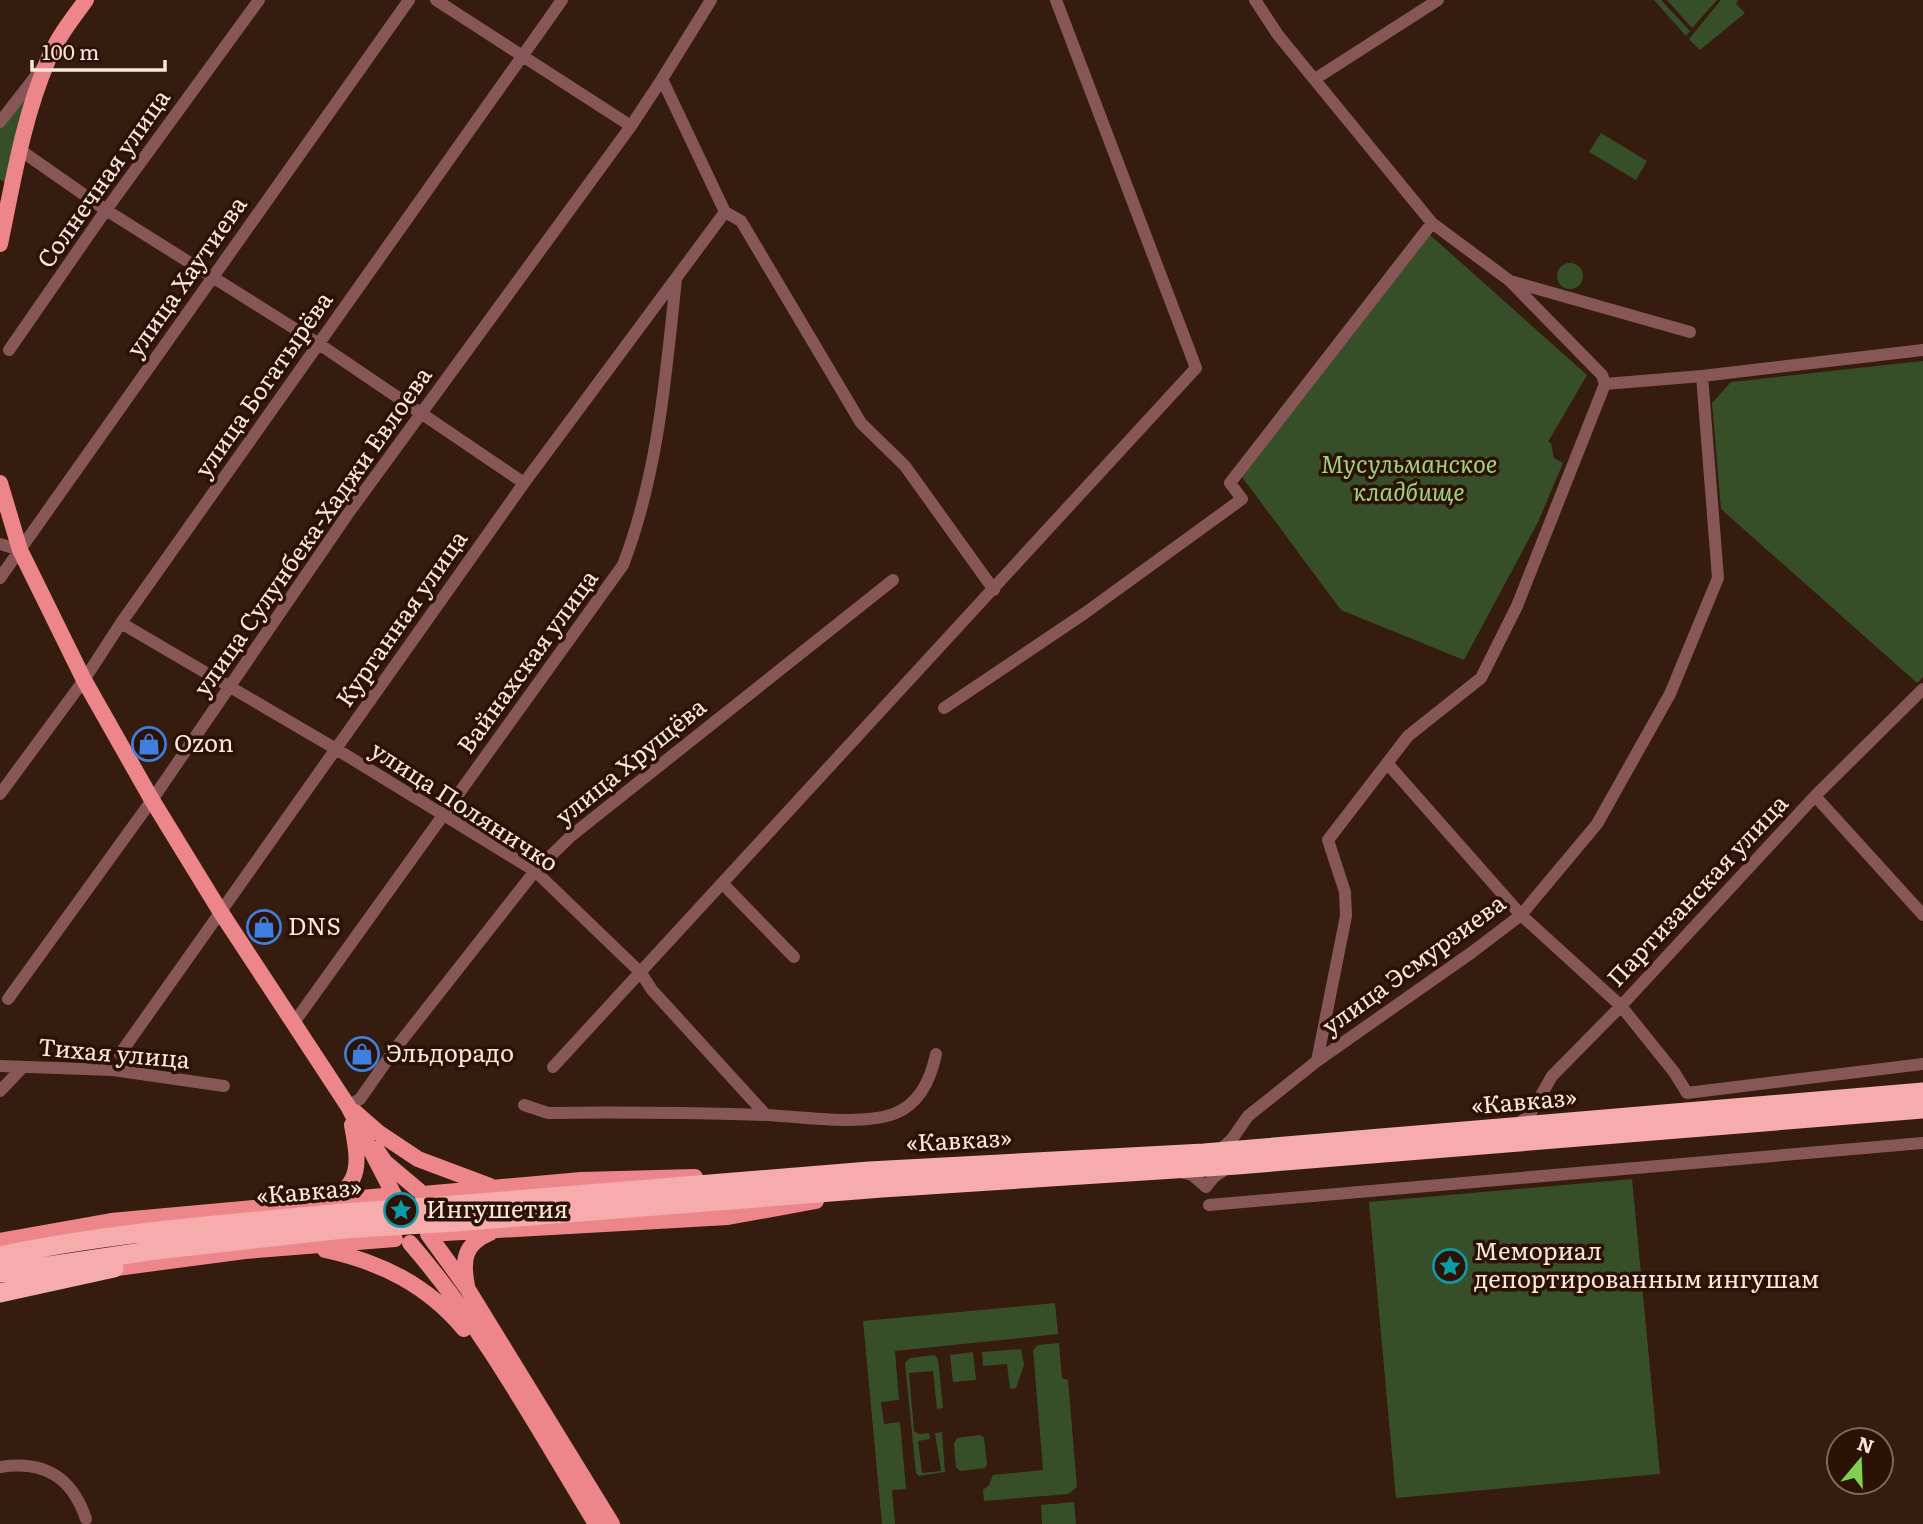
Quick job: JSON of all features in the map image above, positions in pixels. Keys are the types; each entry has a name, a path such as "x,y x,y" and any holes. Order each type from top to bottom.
{"highway":[{"name":"«Кавказ»","path":"0,1256 184,1229 338,1215 454,1213 1169,1170 1243,1157 1513,1127 1923,1091"},
{"name":"«Кавказ»","path":"454,1213 869,1171 1218,1152 1243,1157 1923,1109"},
{"name":"«Кавказ»","path":"0,1273 156,1250 338,1215"},
{"path":"0,1290 114,1268"}],"main road":[{"path":"0,244 25,126 48,59 61,34 86,0"},
{"path":"0,483 20,550 84,680 152,800 220,911 348,1106 394,1195"},
{"path":"348,1106 379,1133 418,1159 498,1188"},
{"path":"338,1215 338,1196 355,1173 358,1161 348,1106"},
{"path":"114,1268 306,1246 420,1240 428,1234 435,1221 435,1211 430,1201 386,1162 356,1121"},
{"path":"0,1241 111,1221 338,1215 408,1190 423,1195 582,1180 869,1171"},
{"path":"428,1234 728,1217 882,1188"},
{"path":"394,1195 387,1202 383,1217 388,1232 403,1241 441,1280 511,1384 596,1524"},
{"path":"467,1288 464,1270 465,1257 470,1247 479,1238 497,1231"},
{"path":"428,1234 467,1288 612,1524"},
{"path":"306,1246 363,1259 396,1272 425,1291 452,1315 511,1384"}],"street":[{"name":"Солнечная улица","path":"9,350 258,0"},
{"name":"улица Хаутиева","path":"0,578 409,0"},
{"path":"436,0 631,126"},
{"name":"улица Богатырёва","path":"0,794 84,680 121,623 562,0"},
{"name":"улица Сулунбека-Хаджи Евлоева","path":"8,999 152,800 347,516 631,126 711,0"},
{"path":"553,1067 1196,368 1056,0"},
{"path":"1255,0 1278,35 1432,223 1510,281 1602,375 1605,384 1517,606 1481,678 1408,736 1328,840 1345,892 1346,916 1317,1061"},
{"path":"1315,79 1438,0"},
{"path":"0,124 48,59"},
{"path":"662,79 725,212 741,221 861,423 905,466 994,590"},
{"path":"0,124 9,122 25,126"},
{"path":"20,150 106,211 319,344 524,483"},
{"name":"Курганная улица","path":"120,1054 524,483 725,212"},
{"path":"944,708 1085,613 1242,499 1230,483 1432,223"},
{"name":"Вайнахская улица","path":"293,1024 624,565 638,527 663,400 676,275"},
{"path":"1510,281 1690,332"},
{"path":"1605,384 1702,376 1923,350"},
{"name":"улица Эсмурзиева","path":"1218,1152 1248,1116 1317,1061 1521,915 1597,824 1670,694 1718,578 1702,376"},
{"path":"0,544 20,550"},
{"name":"улица Хрущёва","path":"348,1106 360,1100 395,1049 534,871 571,836 894,580"},
{"name":"улица Поляничко","path":"121,623 336,749 534,871 641,973 652,990 766,1115"},
{"name":"Партизанская улица","path":"1513,1127 1530,1116 1552,1076 1815,796 1923,689"},
{"path":"1387,763 1521,915 1620,1006 1674,1072 1687,1093 1923,1065"},
{"path":"1815,796 1923,915"},
{"path":"723,884 794,957"},
{"path":"524,1105 548,1113 876,1119 899,1112 920,1095 932,1073 936,1054"},
{"name":"Тихая улица","path":"0,1066 113,1070 224,1086"},
{"path":"0,1091 22,1068"},
{"path":"1541,1095 1541,1114 1547,1120 1561,1123"},
{"path":"1238,1129 1243,1157"},
{"path":"1209,1206 1923,1143"},
{"path":"0,1467 34,1467 62,1479 80,1501 86,1519"}],"green space":[{"path":"1654,0 1661,0 1690,31 1686,36"},
{"path":"1667,0 1717,0 1692,28"},
{"path":"1721,0 1738,0 1736,4 1745,13 1700,50 1689,39"},
{"path":"48,59 12,188 0,179 0,122"},
{"path":"1601,133 1647,161 1636,180 1589,152"},
{"name":"Мусульманское кладбище","path":"1429,234 1587,375 1548,442 1551,443 1554,458 1563,463 1538,522 1464,660 1341,610 1242,477"},
{"path":"1570,263 1579,267 1583,276 1579,285 1570,289 1561,285 1557,276 1561,267"},
{"path":"1923,361 1923,677 1917,683 1721,509 1712,403 1731,382"},
{"path":"1632,1179 1660,1474 1396,1498 1369,1202"},
{"path":"1055,1303 1058,1334 895,1351 899,1400 881,1402 884,1424 900,1422 906,1489 892,1490 895,1524 882,1524 863,1321"},
{"path":"1059,1343 1062,1378 1068,1380 1077,1487 1068,1494 984,1501 983,1490 989,1485 993,1475 1043,1470 1033,1350 1038,1345"},
{"path":"1021,1349 1024,1365 1016,1388 1010,1389 1007,1364 983,1366 982,1352"},
{"path":"973,1352 976,1380 953,1382 950,1355"},
{"path":"934,1355 938,1359 943,1408 937,1409 933,1371 909,1373 914,1431 919,1434 929,1433 930,1439 918,1441 922,1473 941,1471 935,1433 942,1432 945,1472 919,1476 916,1473 905,1363 910,1358"},
{"path":"980,1435 984,1438 987,1464 985,1468 960,1471 956,1467 954,1443 957,1438"},
{"path":"1074,1502 1076,1524 1042,1524 1041,1505"}],"place":[{"name":"Ozon","path":"149,744"},
{"name":"DNS","path":"264,927"},
{"name":"Эльдорадо","path":"362,1054"},
{"name":"Ингушетия","path":"401,1210"},
{"name":"Мемориал депортированным ингушам","path":"1450,1266"}]}
